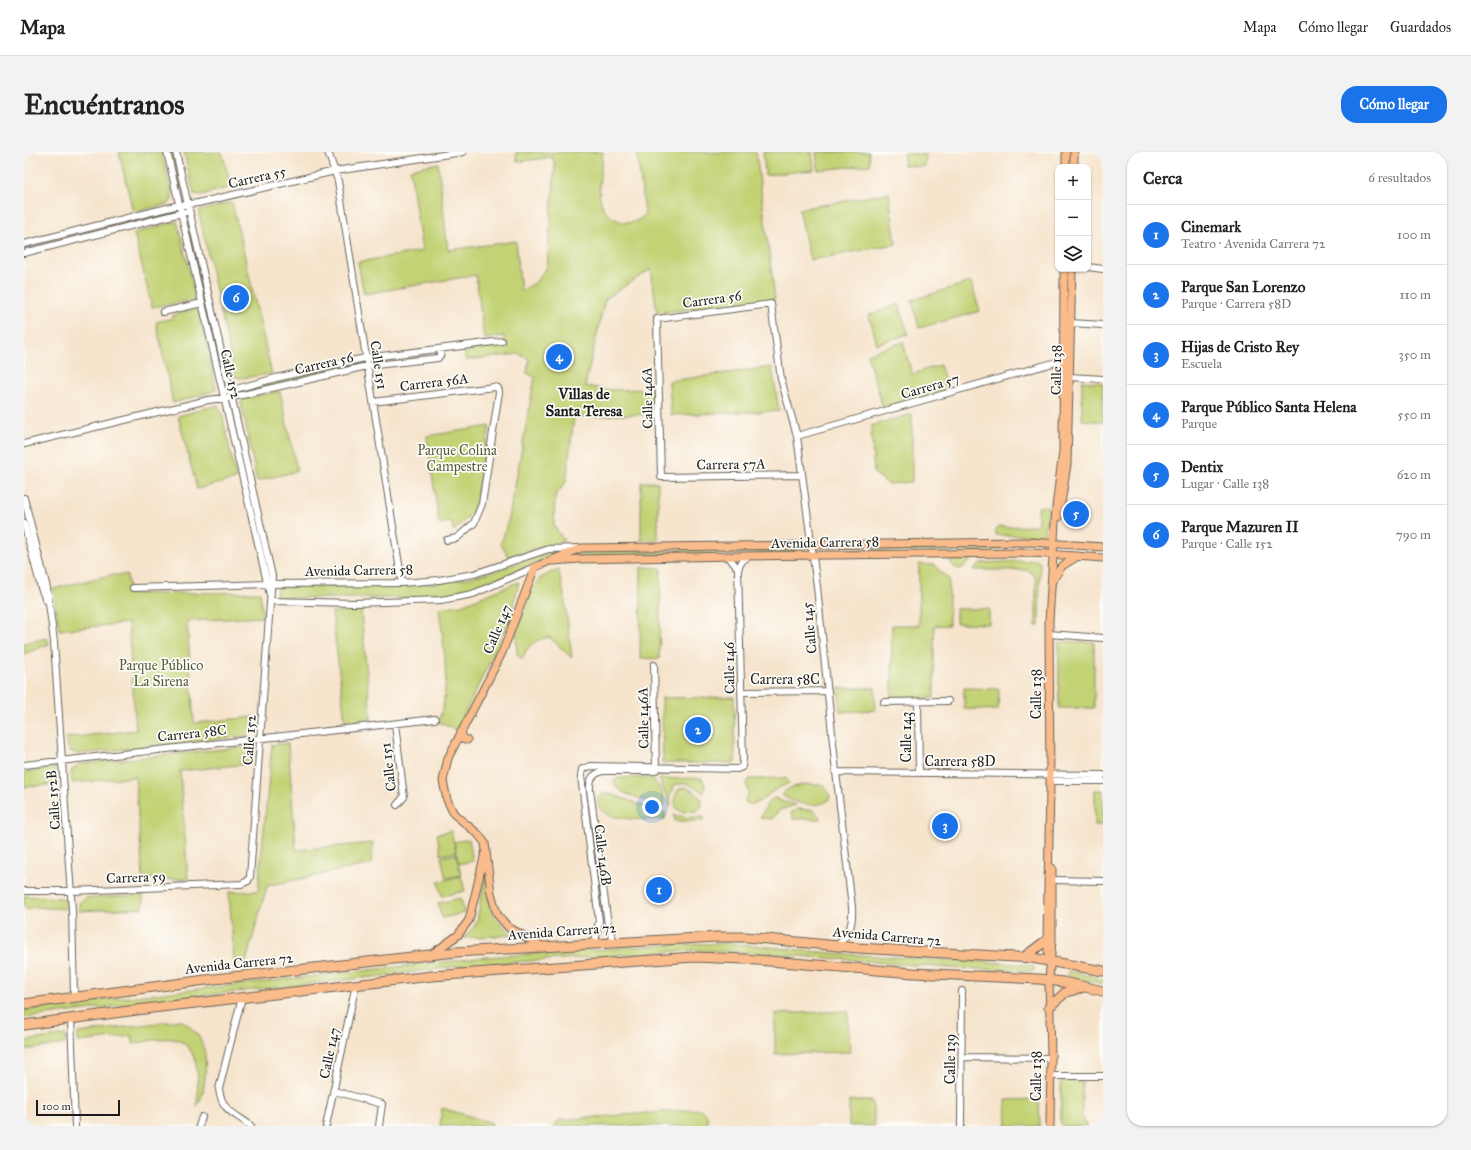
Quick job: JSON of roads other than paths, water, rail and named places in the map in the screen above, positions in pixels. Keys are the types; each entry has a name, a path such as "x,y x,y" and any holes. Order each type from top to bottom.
{"highway":[{"name":"Avenida Carrera 72","path":"24,1004 206,980 430,955 716,936 746,937 836,946 946,954 1024,957 1103,971"},
{"path":"1024,957 1047,940"},
{"path":"24,1026 71,1018 356,984 478,972 694,958 744,959 913,973 1049,981 1103,991"},
{"path":"1049,1007 1066,992 1085,987"}],"main road":[{"path":"1066,152 1066,164"},
{"path":"1074,152 1074,164"},
{"name":"Calle 138","path":"1049,961 1052,940 1052,880 1050,844 1050,587 1054,554 1056,507 1063,451 1066,360 1064,272"},
{"name":"Calle 138","path":"1054,543 1068,464 1069,377 1066,360 1070,324 1072,272"},
{"name":"Avenida Carrera 58","path":"535,567 581,548 1054,543 1103,547"},
{"name":"Avenida Carrera 58","path":"547,562 580,559 813,554 1054,554 1103,558"},
{"path":"1050,587 1059,569 1078,556"},
{"name":"Calle 147","path":"535,567 510,635 478,700 464,737 448,758 444,773 444,790 450,807 460,819 478,834 486,847 491,893 497,914 508,927 543,947"},
{"name":"Calle 138","path":"1050,844 1047,879 1047,940 1049,961 1051,1076 1050,1126"},
{"path":"430,955 458,935 470,920 486,847"},
{"name":"Calle 138","path":"1050,1035 1048,1058 1050,1116"}],"street":[{"name":"Calle 152","path":"167,152 269,584 271,601 251,872 248,881"},
{"name":"Calle 152","path":"176,152 272,576 269,584"},
{"name":"Calle 151","path":"328,152 335,172 345,228 402,584"},
{"name":"Carrera 55","path":"24,253 182,214 189,207 198,203 335,172 463,152"},
{"name":"Carrera 55","path":"24,244 180,205 189,207"},
{"path":"345,228 353,226"},
{"path":"1091,267 1103,269"},
{"path":"163,312 202,303"},
{"name":"Carrera 56","path":"657,319 771,304"},
{"name":"Calle 145","path":"771,304 781,379 797,436 813,554 853,919 850,931 836,946"},
{"name":"Calle 146A","path":"657,319 661,477"},
{"path":"1070,324 1103,325"},
{"name":"Carrera 56","path":"224,396 231,390 365,358 440,350 502,341"},
{"name":"Carrera 56","path":"24,444 224,396 232,397 367,366 438,358 441,354 440,350"},
{"name":"Carrera 57","path":"797,436 1066,360"},
{"path":"1069,377 1103,379"},
{"name":"Carrera 56A","path":"373,402 486,388 498,388 500,392 482,504 474,522 457,538 447,540"},
{"name":"Carrera 57A","path":"661,477 802,475"},
{"name":"Calle 152B","path":"24,498 47,588 54,642 71,891 74,997"},
{"name":"Calle 152B","path":"24,523 41,588 48,603"},
{"name":"Avenida Carrera 58","path":"133,588 269,584 402,584 463,576 511,563 549,549 581,548"},
{"path":"728,556 738,569 742,561 749,556"},
{"name":"Avenida Carrera 58","path":"271,601 354,603 441,600 473,594 535,567"},
{"name":"Calle 146","path":"656,769 737,769 742,767 738,569"},
{"path":"1049,634 1103,638"},
{"name":"Calle 146A","path":"654,665 656,769"},
{"name":"Carrera 58C","path":"741,692 828,691"},
{"path":"884,702 948,701"},
{"name":"Calle 143","path":"918,702 919,773"},
{"name":"Carrera 58C","path":"24,765 435,720"},
{"name":"Calle 151","path":"395,724 404,797 397,805"},
{"name":"Calle 146B","path":"595,944 599,927 598,907 581,776 582,769 591,766 656,769"},
{"name":"Calle 146B","path":"614,942 608,929 590,780 592,776 603,771 656,769"},
{"name":"Carrera 58D","path":"836,772 1083,778 1103,781"},
{"name":"Carrera 58D","path":"1083,778 1103,775"},
{"path":"1052,880 1103,881"},
{"name":"Carrera 59","path":"24,891 71,891 241,884 248,881"},
{"path":"598,907 605,906"},
{"name":"Calle 147","path":"326,1126 356,984"},
{"name":"Calle 139","path":"961,1126 962,991"},
{"path":"242,997 219,1089 223,1104 230,1112 251,1126"},
{"path":"71,1018 75,1126"},
{"path":"962,1056 1048,1058"},
{"path":"1051,1076 1103,1076"},
{"path":"334,1091 382,1104 379,1126"},
{"path":"199,1126 202,1117"}],"place":[{"name":"Parque Mazuren II","path":"236,298"},
{"name":"Parque Público Santa Helena","path":"559,357"},
{"name":"Dentix","path":"1076,514"},
{"name":"Parque San Lorenzo","path":"698,730"},
{"name":"Hijas de Cristo Rey","path":"945,826"},
{"name":"Cinemark","path":"659,890"}],"district":[{"name":"Villas de Santa Teresa","path":"584,402"}],"park label":[{"name":"Parque Colina Campestre","path":"457,458"},
{"name":"Parque Público La Sirena","path":"161,674"}]}
